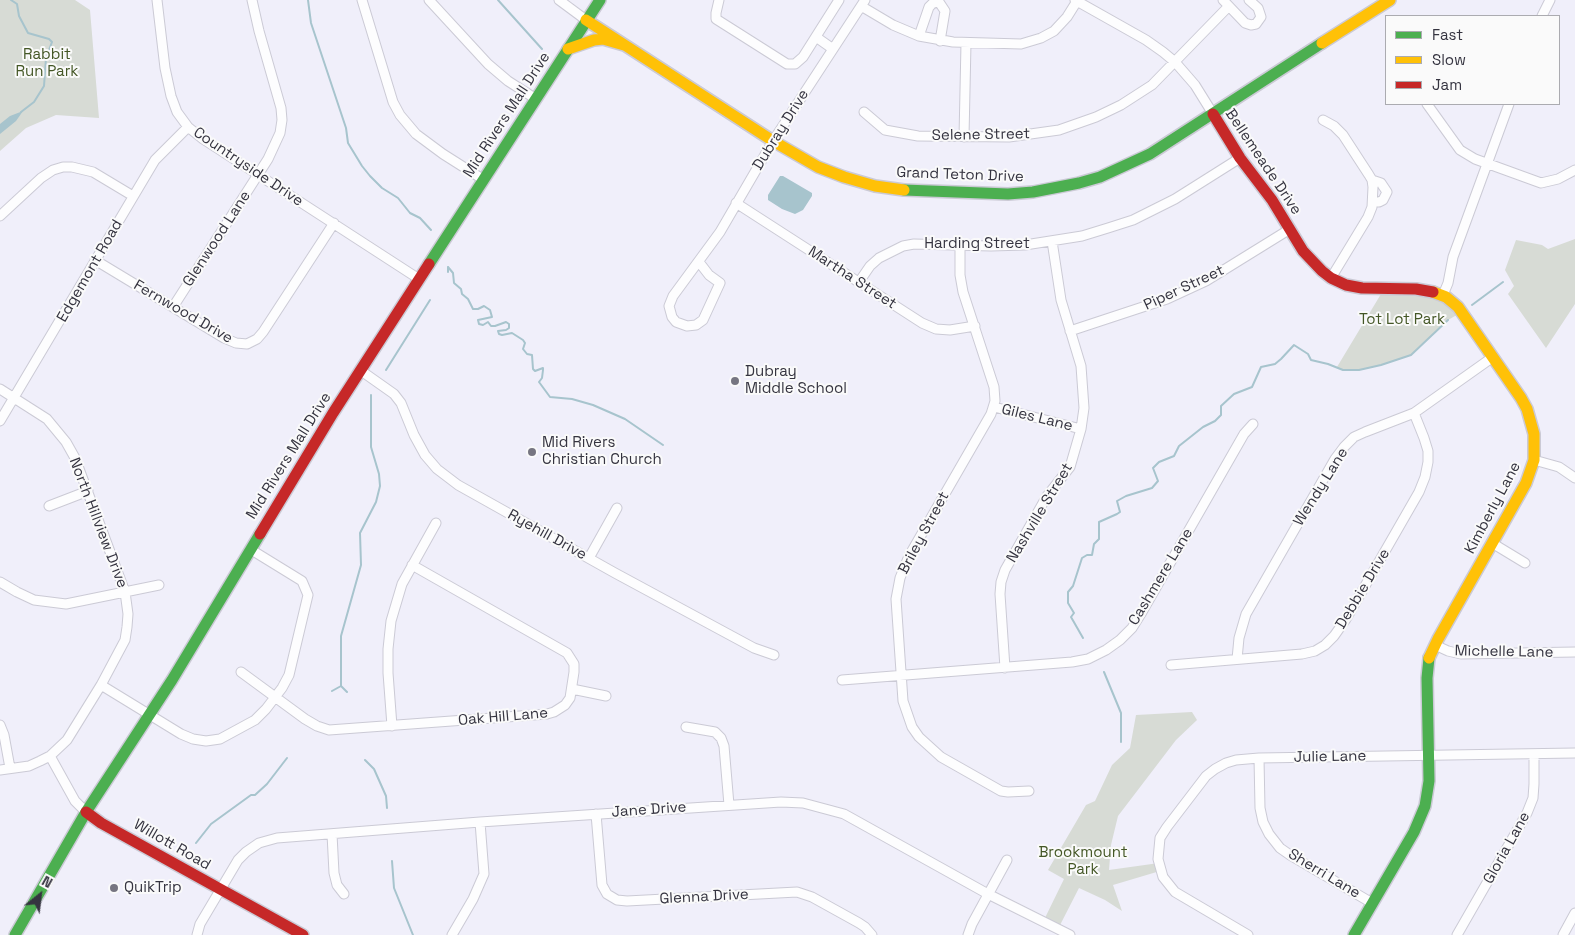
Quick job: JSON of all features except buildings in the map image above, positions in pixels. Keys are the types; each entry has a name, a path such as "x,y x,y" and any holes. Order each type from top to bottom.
{"street":[{"name":"Countryside Drive","path":"157,0 170,96 177,112 188,127 203,139 419,279"},
{"name":"Glenwood Lane","path":"173,307 258,175 275,147 280,133 281,108 252,0"},
{"path":"362,0 392,102 400,115 416,134 484,180"},
{"path":"429,0 488,64 536,99"},
{"name":"Grand Teton Drive","path":"559,0 624,45 773,141 818,167 875,186 903,190 1008,194 1052,188 1100,177 1150,154 1390,0"},
{"name":"Mid Rivers Mall Drive","path":"15,935 86,812 149,715 360,370 600,0"},
{"path":"719,0 716,19 787,64 795,64 803,57 835,2"},
{"path":"863,3 893,25 919,36 940,41 1010,44 1032,42 1054,31 1067,17 1076,0"},
{"name":"Bellemeade Drive","path":"1076,0 1155,46 1175,62 1195,86 1240,158 1272,200 1312,262 1331,278 1346,285 1362,288 1416,288 1430,290 1443,295"},
{"path":"1226,4 1245,23 1251,25 1256,24 1261,17 1261,12 1250,0"},
{"path":"1542,15 1550,0"},
{"path":"919,36 929,7 933,3 939,2 945,11 940,41"},
{"name":"Dubray Drive","path":"699,262 720,283 703,320 691,326 676,322 670,312 670,300 699,262 729,217 773,141 863,3"},
{"name":"Selene Street","path":"864,112 880,127 890,132 918,136 995,138 1024,136 1059,130 1121,105 1158,80 1226,4"},
{"path":"816,37 833,49"},
{"path":"568,49 594,40 603,39 624,45"},
{"path":"964,137 966,43"},
{"path":"1428,105 1460,150 1475,159 1541,183 1558,179 1575,170"},
{"path":"1443,295 1448,283 1453,257 1509,105"},
{"path":"1323,120 1338,129 1372,180 1373,202 1368,218 1331,278"},
{"name":"Edgemont Road","path":"0,421 154,160 188,127"},
{"name":"Harding Street","path":"859,282 878,258 894,249 914,244 999,246 1052,241 1082,236 1133,220 1188,191 1240,158"},
{"path":"0,216 41,178 53,170 63,167 93,172 134,196"},
{"path":"1372,180 1382,183 1387,192 1383,200 1373,202"},
{"name":"Martha Street","path":"736,203 922,323 936,329 962,329 975,326"},
{"name":"Fernwood Drive","path":"95,260 224,338 241,344 252,342 263,332 334,223"},
{"name":"Piper Street","path":"1070,331 1167,299 1198,284 1290,229"},
{"name":"Nashville Street","path":"1005,668 1000,594 1001,582 1005,570 1047,496 1070,467 1081,428 1084,408 1083,379 1078,353 1061,300 1052,241"},
{"name":"Briley Street","path":"960,245 960,275 963,292 996,396 994,407 987,422 909,556 900,578 896,598 904,701 907,714 919,737 941,757 1001,791 1029,791"},
{"name":"Kimberly Lane","path":"1354,935 1414,832 1426,806 1429,781 1427,672 1430,655 1526,483 1534,460 1534,434 1528,410 1463,313 1443,295"},
{"name":"Wendy Lane","path":"1237,659 1239,638 1246,614 1334,459 1354,438 1364,432 1414,413 1494,357"},
{"name":"Ryehill Drive","path":"360,370 385,386 401,403 419,445 437,469 458,485 754,648 774,655"},
{"name":"North Hillview Drive","path":"0,389 47,419 75,458 125,592 128,614 125,640 101,685 67,740 50,756"},
{"name":"Giles Lane","path":"994,407 1081,428"},
{"name":"Debbie Drive","path":"1171,665 1302,654 1315,651 1324,645 1340,628 1419,492 1425,477 1428,451 1414,413"},
{"name":"Cashmere Lane","path":"842,680 1072,662 1088,659 1106,650 1132,628 1244,434 1253,424"},
{"path":"1534,460 1559,467 1575,478"},
{"path":"49,506 88,491"},
{"path":"589,558 616,508"},
{"path":"392,726 388,674 389,634 395,604 402,584 436,523"},
{"path":"1492,543 1526,563"},
{"path":"101,685 149,715 193,739 206,741 220,739 255,720 276,698 288,675 308,595 302,581 250,549"},
{"name":"Oak Hill Lane","path":"241,672 305,719 329,730 547,714 554,712 564,705 570,698 574,664 567,654 412,565"},
{"path":"0,582 34,600 66,604 159,585"},
{"name":"Michelle Lane","path":"1435,645 1461,654 1575,652"},
{"path":"572,689 606,696"},
{"path":"0,725 4,735 5,769 29,766 50,756"},
{"path":"686,727 715,732 721,738 724,746 729,805"},
{"name":"Julie Lane","path":"1248,935 1182,897 1170,887 1163,877 1158,859 1160,838 1166,827 1206,776 1226,763 1259,758 1575,753"},
{"name":"Gloria Lane","path":"1457,935 1527,813 1533,798 1534,754"},
{"name":"Willott Road","path":"50,756 75,801 86,812 220,890 303,935"},
{"name":"Sherri Lane","path":"1259,758 1260,808 1268,834 1280,848 1290,855 1372,903"},
{"name":"Jane Drive","path":"197,935 200,924 238,860 259,843 277,838 480,822 782,802 803,803 844,814 988,894 1070,935"},
{"name":"Glenna Drive","path":"596,814 602,885 607,894 617,900 797,892 812,897 859,923 872,935"},
{"path":"452,935 473,899 484,874 480,822"},
{"path":"332,834 334,872 337,886 344,894"},
{"path":"968,935 972,924 1007,860"},
{"path":"1562,935 1575,913"}],"green space":[{"name":"Rabbit Run Park","path":"0,0 75,0 90,10 99,118 56,115 26,128 0,151"},
{"path":"1575,239 1575,304 1546,348 1508,294 1514,286 1505,270 1516,240 1542,245 1548,249"},
{"name":"Tot Lot Park","path":"1384,289 1429,290 1462,312 1448,320 1411,355 1359,370 1343,370 1337,367"},
{"name":"Brookmount Park","path":"1192,712 1197,720 1176,740 1118,816 1111,845 1109,870 1159,863 1160,871 1113,885 1122,911 1105,900 1079,888 1058,929 1043,922 1064,879 1048,870 1086,805 1095,801 1112,765 1130,748 1136,715"}],"water":[{"path":"23,111 16,121 0,134 0,124 10,116"},
{"path":"780,176 812,193 803,210 795,214 782,209 768,200 768,195"}],"waterway":[{"path":"11,0 17,4 19,16 28,33 49,39 52,42 46,58 44,86 34,102 21,112"},
{"path":"308,0 311,23 346,128 348,143 370,176 382,188 398,198 410,213 420,218 431,230"},
{"path":"498,0 542,49"},
{"path":"448,267 453,273 454,283 461,289 462,294 468,299 473,309 484,306 490,310 492,317 478,320 479,324 483,325 488,322 491,326 495,326 506,322 509,324 509,328 498,331 499,334 512,333 523,340 525,343 523,349 527,354 532,355 533,369 535,371 543,368 542,378 539,382 550,397 572,399 593,405 625,419 663,445"},
{"path":"448,267 448,272"},
{"path":"1472,305 1503,282"},
{"path":"386,370 430,300"},
{"path":"1083,638 1071,617 1074,613 1068,603 1068,592 1073,586 1082,558 1092,555 1094,544 1099,539 1099,522 1120,512 1117,501 1126,496 1152,488 1158,481 1153,468 1159,462 1174,456 1179,446 1203,427 1215,421 1221,415 1221,406 1234,394 1252,387 1261,367 1275,364 1294,345 1308,354 1311,360 1343,370 1359,370 1381,365 1411,355 1448,320"},
{"path":"347,692 341,686 341,636 361,565 360,533 376,502 380,486 379,474 371,447 371,395"},
{"path":"1104,672 1121,713 1121,742"},
{"path":"332,691 341,686"},
{"path":"196,843 211,824 251,795 255,795 267,784 287,758"},
{"path":"365,760 374,769 386,796 387,808"},
{"path":"392,861 394,888 413,935"}],"traffic: fast":[{"path":"429,264 600,0"},
{"path":"904,190 1008,194 1033,192 1100,177 1150,154 1322,43"},
{"path":"15,935 86,812 172,680 260,534"},
{"path":"1354,935 1414,832 1425,806 1429,781 1427,678 1429,658"}],"traffic: slow":[{"path":"1322,43 1390,0"},
{"path":"586,20 773,141 818,167 875,186 904,190"},
{"path":"568,49 594,40 603,39 624,45"},
{"path":"1429,658 1526,483 1534,460 1534,434 1527,409 1521,398 1458,307 1446,297 1433,292"}],"traffic: jam":[{"path":"1213,114 1240,158 1272,200 1303,251 1322,271 1331,278 1346,285 1362,288 1416,289 1433,292"},
{"path":"260,534 333,413 429,264"},
{"path":"86,812 101,823 303,935"}],"place":[{"name":"Dubray Middle School","path":"735,381"},
{"name":"Mid Rivers Christian Church","path":"532,452"},
{"name":"QuikTrip","path":"114,888"}]}
